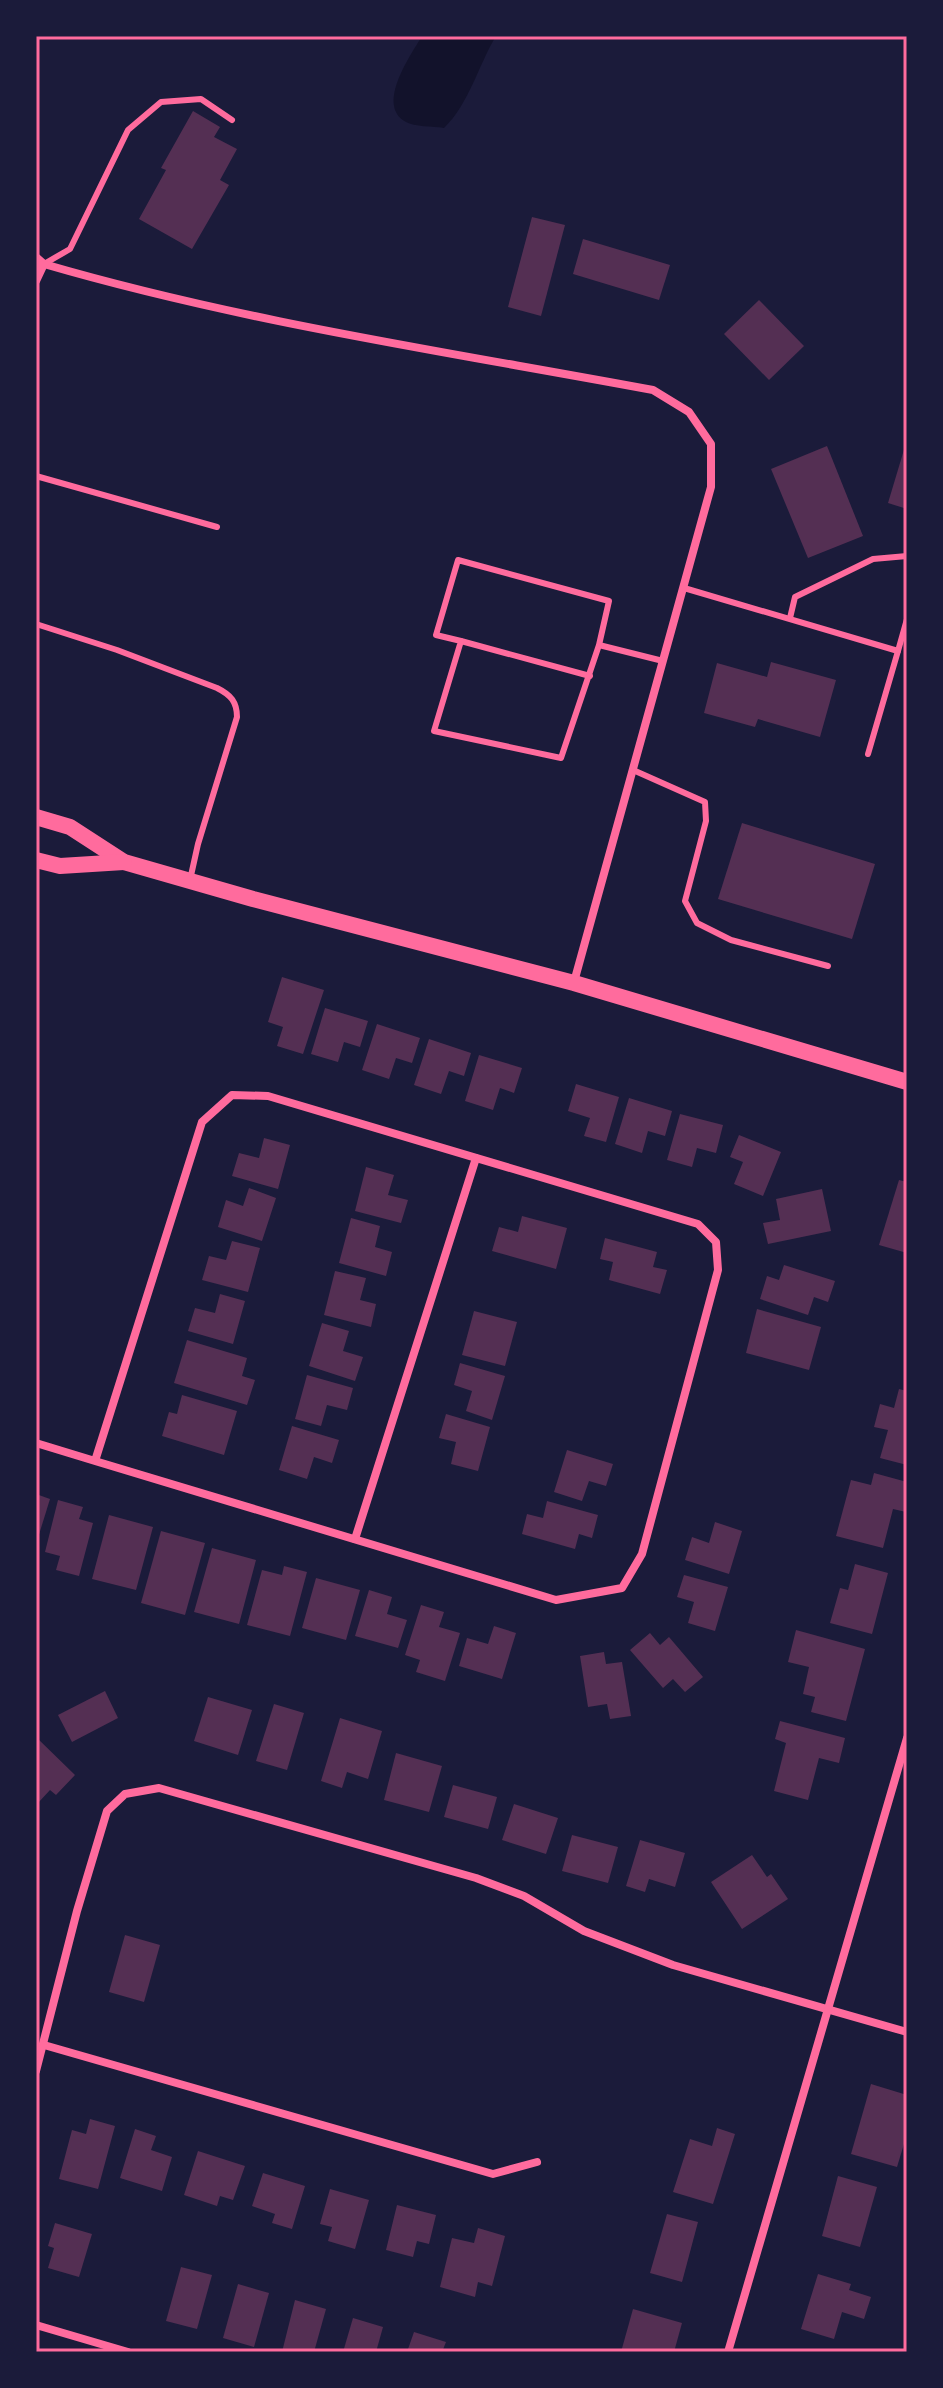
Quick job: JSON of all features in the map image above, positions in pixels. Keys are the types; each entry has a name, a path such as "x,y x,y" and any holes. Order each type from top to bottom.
{"main road":[{"path":"36,817 70,827 124,862 574,983 907,1082"},
{"path":"36,860 60,866 124,862"}],"street":[{"path":"36,257 44,264 222,311 653,390 689,412 711,444 711,487 574,983"},
{"path":"36,281 44,264"},
{"path":"36,1443 95,1461 355,1539 556,1600 622,1588 642,1554 718,1270 716,1242 698,1224 268,1096 232,1095 202,1122 95,1461"},
{"path":"355,1539 476,1158"},
{"path":"728,2352 907,1738"},
{"path":"36,2071 77,1911 107,1811 125,1794 159,1788 476,1878 524,1896 584,1931 673,1965 907,2032"},
{"path":"44,2045 493,2174 537,2162"},
{"path":"36,2325 128,2352"}],"lane":[{"path":"44,264 70,249 128,130 161,102 201,99 232,120"},
{"path":"36,476 217,527"},
{"path":"790,618 795,597 873,559 907,556"},
{"path":"461,641 434,731 561,758 590,676 609,601 458,560 436,635 461,641 590,676"},
{"path":"684,588 898,651"},
{"path":"868,754 907,619"},
{"path":"36,624 117,650 217,688 230,695 237,706 237,717 190,880"},
{"path":"599,645 663,661"},
{"path":"633,770 705,802 706,821 685,901 697,923 731,940 828,966"}],"shaded area":[{"path":"422,36 496,36 467,96 444,128 409,124 397,114 394,104 398,80"}],"building":[{"path":"193,111 220,127 214,137 237,149 220,180 229,185 192,249 139,219 166,170 161,168"},
{"path":"532,217 565,225 541,316 508,307"},
{"path":"583,239 670,265 659,300 573,274"},
{"path":"759,300 804,346 769,380 724,334"},
{"path":"907,443 907,509 888,503"},
{"path":"827,446 863,536 808,558 771,469"},
{"path":"771,662 836,680 820,737 758,719 755,727 704,713 717,663 767,677"},
{"path":"742,823 875,864 852,939 718,899"},
{"path":"282,977 324,990 303,1054 277,1046 283,1027 268,1022"},
{"path":"325,1008 368,1021 360,1047 344,1042 338,1062 311,1054"},
{"path":"377,1024 420,1038 412,1063 396,1058 389,1079 362,1070"},
{"path":"429,1039 471,1053 464,1076 449,1071 441,1094 414,1085"},
{"path":"479,1055 522,1068 514,1093 500,1088 493,1110 465,1101"},
{"path":"576,1084 619,1097 606,1142 584,1136 590,1118 568,1111"},
{"path":"629,1098 672,1111 665,1136 648,1131 642,1153 615,1144"},
{"path":"680,1114 723,1125 716,1153 697,1148 692,1167 667,1160"},
{"path":"739,1135 781,1152 763,1196 734,1184 743,1162 730,1157"},
{"path":"264,1138 290,1145 278,1189 232,1176 239,1153 259,1158"},
{"path":"366,1167 394,1175 388,1195 408,1200 401,1223 355,1211"},
{"path":"899,1180 907,1182 907,1253 879,1245"},
{"path":"249,1188 276,1198 262,1241 218,1227 226,1200 243,1206"},
{"path":"822,1189 831,1231 768,1244 763,1223 780,1220 776,1199"},
{"path":"522,1216 567,1228 556,1269 492,1251 499,1227 518,1232"},
{"path":"351,1218 380,1226 375,1247 392,1252 386,1276 339,1263"},
{"path":"605,1238 657,1252 653,1267 667,1270 660,1294 609,1280 613,1262 600,1259"},
{"path":"232,1241 260,1248 248,1292 202,1280 209,1256 226,1260"},
{"path":"784,1265 835,1281 828,1302 814,1297 808,1315 760,1299 767,1276 779,1280"},
{"path":"335,1271 366,1278 360,1300 376,1304 371,1327 324,1315"},
{"path":"220,1294 245,1301 233,1344 188,1331 195,1308 215,1313"},
{"path":"757,1309 821,1327 809,1370 746,1353"},
{"path":"474,1311 517,1322 505,1366 462,1355"},
{"path":"322,1323 349,1331 343,1351 363,1357 355,1381 309,1366"},
{"path":"187,1340 247,1358 242,1376 255,1380 247,1405 174,1383"},
{"path":"460,1363 505,1376 492,1420 466,1411 472,1391 454,1385"},
{"path":"307,1375 353,1388 347,1410 327,1405 321,1426 295,1419"},
{"path":"899,1389 907,1391 907,1465 880,1458 888,1430 874,1427 880,1404 894,1408"},
{"path":"182,1395 237,1411 224,1455 162,1436 169,1412 177,1414"},
{"path":"446,1414 490,1427 478,1471 451,1464 456,1442 439,1438"},
{"path":"292,1426 339,1440 332,1463 314,1457 307,1479 279,1470"},
{"path":"567,1450 613,1464 606,1486 589,1481 582,1501 554,1492"},
{"path":"874,1473 907,1482 906,1512 893,1509 883,1548 836,1536 851,1480 871,1485"},
{"path":"36,1494 50,1499 37,1541 36,1540"},
{"path":"58,1500 83,1507 79,1519 93,1523 79,1576 56,1570 60,1556 45,1552"},
{"path":"547,1501 598,1515 592,1538 579,1534 575,1549 522,1534 527,1514 543,1518"},
{"path":"109,1515 153,1527 136,1590 92,1579"},
{"path":"715,1522 742,1531 729,1574 685,1560 692,1537 709,1543"},
{"path":"161,1531 205,1543 185,1615 141,1603"},
{"path":"212,1548 256,1560 239,1624 194,1612"},
{"path":"855,1564 888,1573 872,1634 830,1623 840,1588 848,1590"},
{"path":"284,1566 307,1572 290,1636 247,1625 262,1570 282,1575"},
{"path":"684,1575 728,1587 715,1631 688,1623 694,1602 677,1597"},
{"path":"316,1578 360,1590 346,1640 302,1628"},
{"path":"369,1590 392,1597 387,1614 407,1620 398,1648 355,1636"},
{"path":"421,1605 444,1612 439,1627 460,1633 445,1681 416,1672 420,1660 405,1655"},
{"path":"494,1626 516,1633 502,1679 459,1666 467,1638 488,1644"},
{"path":"796,1630 865,1649 846,1721 811,1712 815,1697 803,1694 809,1667 788,1662"},
{"path":"650,1633 660,1645 669,1637 703,1677 685,1692 673,1679 663,1688 630,1650"},
{"path":"604,1652 606,1664 622,1662 631,1716 610,1719 607,1704 588,1707 580,1656"},
{"path":"105,1691 118,1718 72,1742 58,1715"},
{"path":"208,1697 252,1710 238,1755 194,1741"},
{"path":"274,1704 304,1713 287,1770 256,1761"},
{"path":"340,1718 382,1731 368,1779 347,1772 342,1788 321,1781"},
{"path":"780,1721 845,1738 839,1763 819,1758 808,1800 774,1791 786,1743 775,1739"},
{"path":"36,1737 75,1775 56,1795 50,1790 38,1803"},
{"path":"396,1753 442,1766 429,1812 384,1800"},
{"path":"453,1785 497,1797 488,1829 444,1817"},
{"path":"514,1804 558,1818 546,1854 502,1840"},
{"path":"572,1835 618,1847 608,1883 562,1871"},
{"path":"640,1840 685,1853 675,1887 649,1879 645,1892 626,1886"},
{"path":"752,1855 767,1877 771,1874 788,1899 742,1929 711,1882"},
{"path":"125,1935 160,1945 144,2002 109,1992"},
{"path":"871,2084 907,2095 907,2134 897,2167 851,2154"},
{"path":"90,2119 115,2126 98,2189 59,2179 72,2130 86,2134"},
{"path":"717,2128 735,2134 713,2204 673,2192 690,2139 712,2146"},
{"path":"135,2129 156,2136 151,2150 172,2157 162,2191 120,2178"},
{"path":"198,2151 245,2166 233,2200 220,2196 217,2206 184,2195"},
{"path":"263,2173 305,2186 292,2229 272,2223 275,2214 252,2206"},
{"path":"838,2176 877,2187 860,2247 822,2236"},
{"path":"330,2189 369,2200 355,2249 328,2241 332,2227 320,2224"},
{"path":"397,2205 436,2215 429,2244 417,2241 413,2257 386,2250"},
{"path":"667,2214 698,2222 682,2282 650,2273"},
{"path":"55,2223 92,2234 79,2277 48,2268 54,2248 48,2246"},
{"path":"478,2228 505,2236 492,2286 478,2282 475,2297 440,2287 452,2238 474,2243"},
{"path":"181,2267 212,2275 197,2329 166,2321"},
{"path":"818,2274 851,2284 849,2290 871,2297 864,2319 842,2312 834,2339 801,2329"},
{"path":"238,2284 269,2293 254,2347 223,2338"},
{"path":"295,2300 326,2309 314,2352 282,2352"},
{"path":"633,2309 682,2323 674,2352 621,2352"},
{"path":"353,2318 383,2327 376,2352 343,2352"},
{"path":"414,2332 446,2342 442,2352 407,2352"}]}
